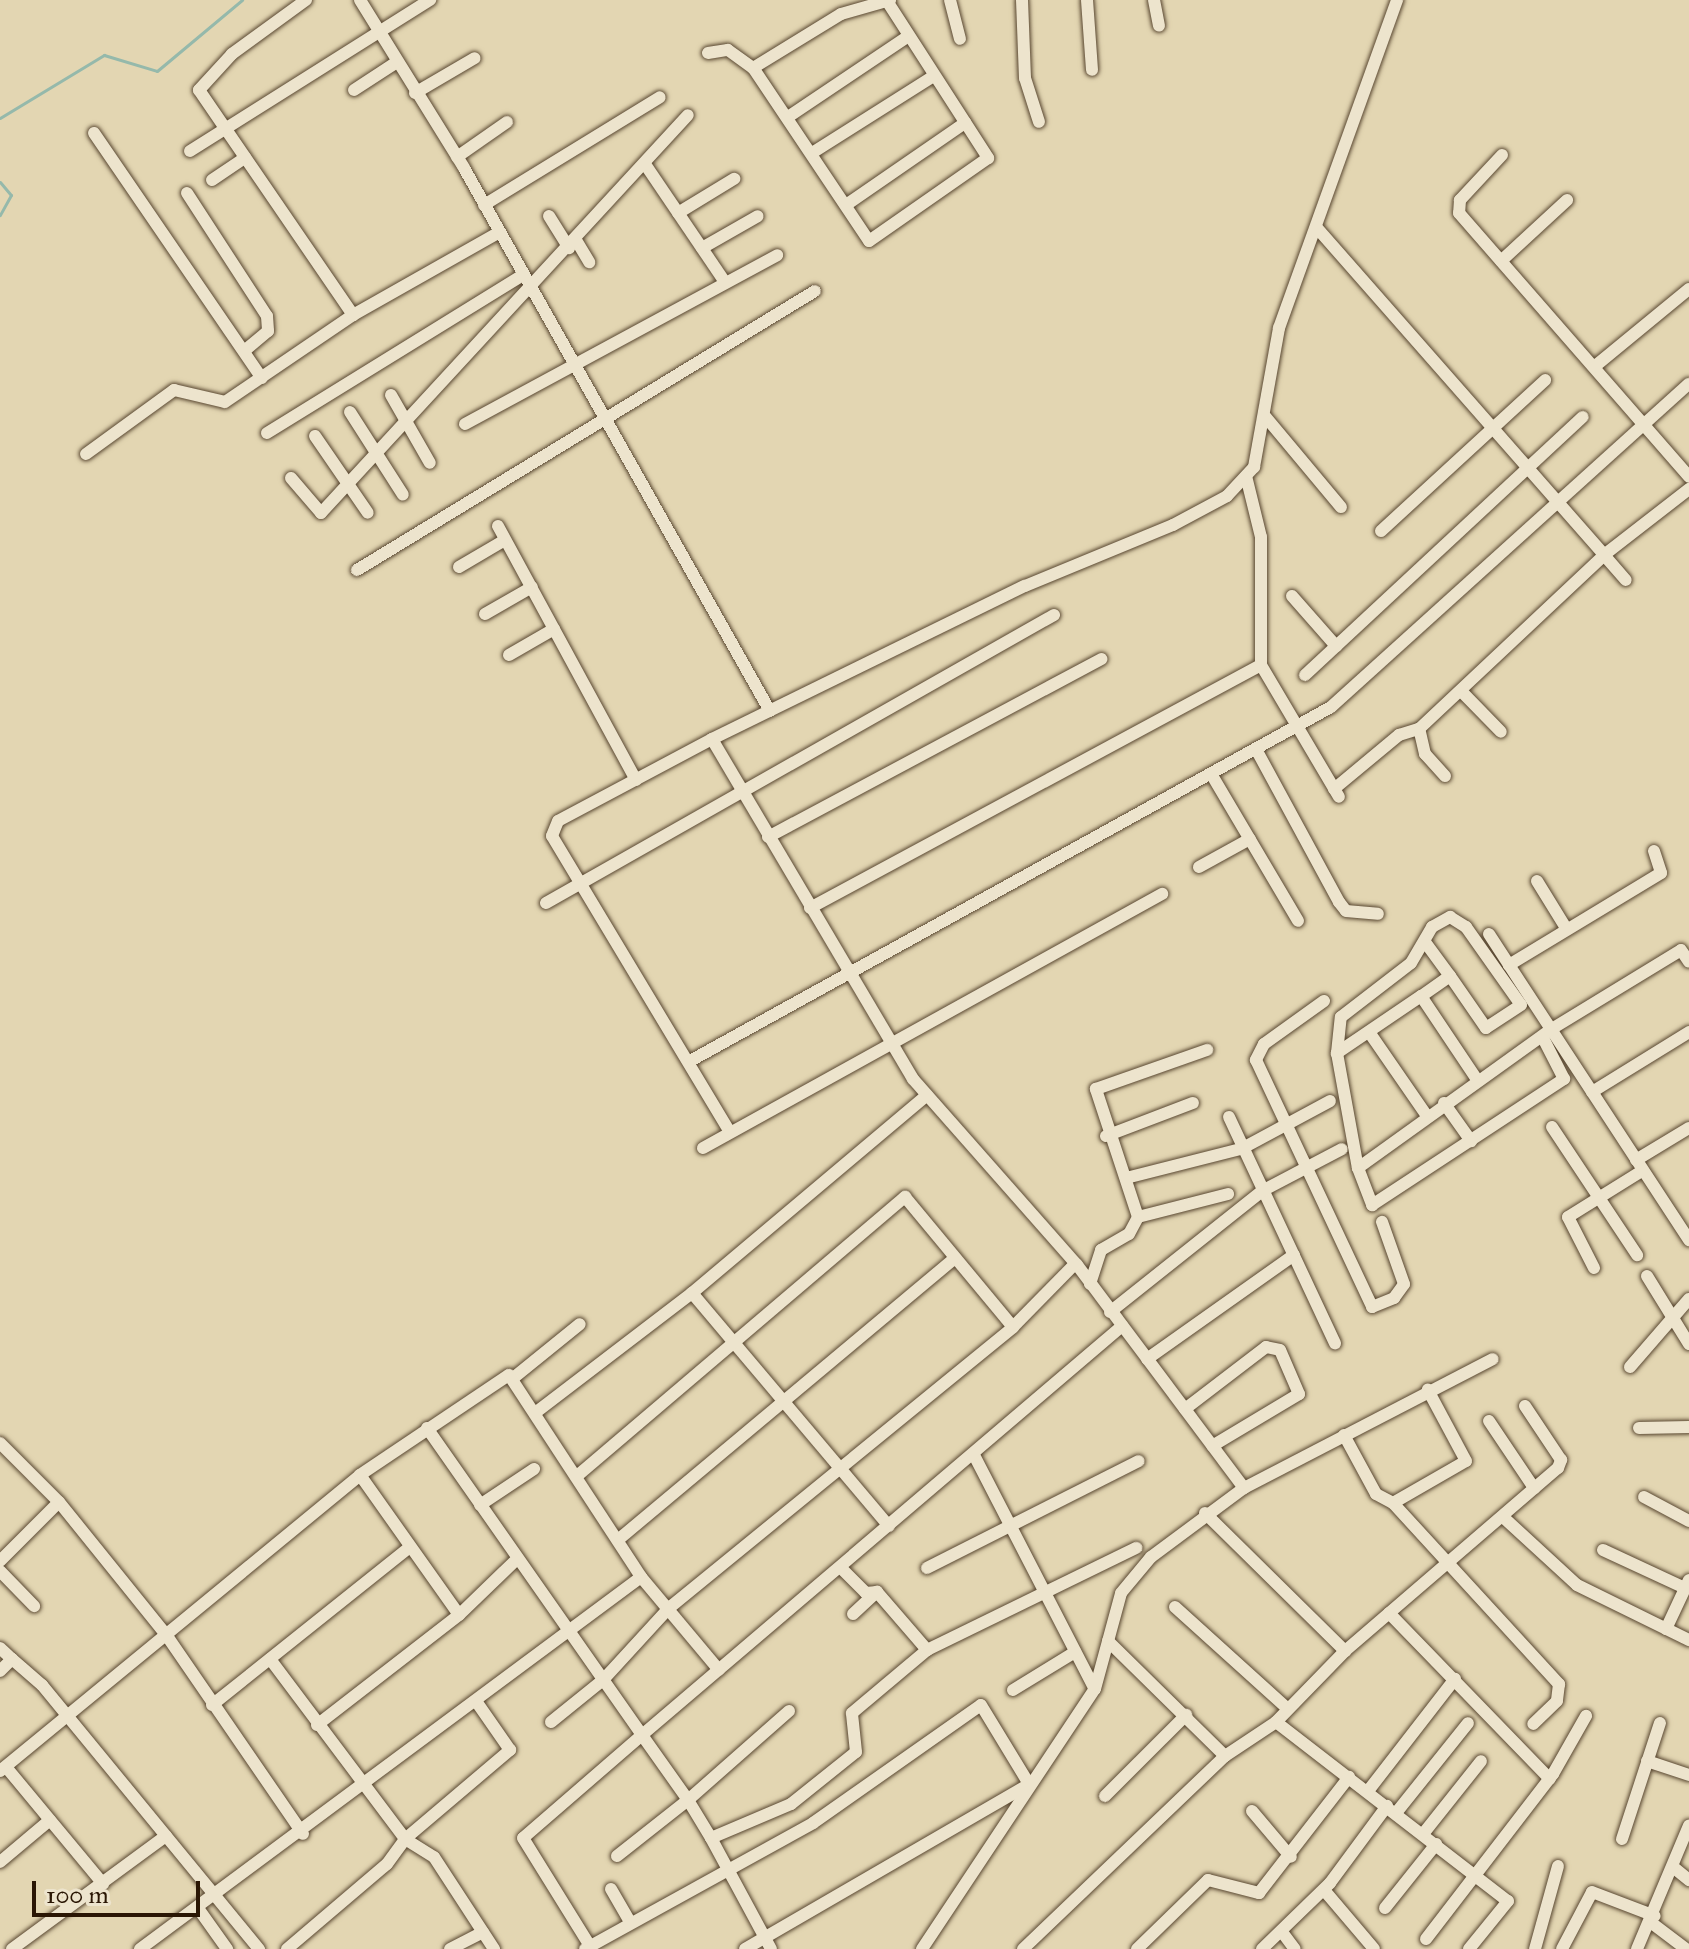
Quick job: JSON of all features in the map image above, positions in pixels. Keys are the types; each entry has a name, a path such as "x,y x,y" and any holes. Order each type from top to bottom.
{"street":[{"path":"306,0 199,83 225,129 353,315"},
{"path":"360,0 457,157 570,362 770,711"},
{"path":"190,151 430,0"},
{"path":"950,0 960,39"},
{"path":"1022,0 1025,78 1039,122"},
{"path":"1087,0 1092,70"},
{"path":"1154,0 1159,26"},
{"path":"730,1132 552,829 712,739 1025,586 1173,525 1227,496 1246,476 1264,415 1279,328 1397,0"},
{"path":"708,53 728,50 753,68 869,241 988,158 907,37 888,1 841,14 753,68"},
{"path":"788,117 907,37"},
{"path":"415,93 475,58"},
{"path":"354,90 397,62"},
{"path":"812,153 934,76"},
{"path":"484,205 660,97"},
{"path":"291,478 321,513 531,290 688,115"},
{"path":"457,157 507,122"},
{"path":"846,205 965,123"},
{"path":"94,133 262,378"},
{"path":"1502,155 1459,206 1501,261 1645,420 1689,477"},
{"path":"212,180 245,158"},
{"path":"645,164 725,282"},
{"path":"678,213 734,179"},
{"path":"187,193 267,316 268,331 244,351"},
{"path":"1501,261 1567,200"},
{"path":"549,216 589,262"},
{"path":"702,248 758,216"},
{"path":"1317,228 1626,580"},
{"path":"86,454 174,390 225,402 353,315 498,233"},
{"path":"465,424 570,362 777,255"},
{"path":"267,433 523,275"},
{"path":"1594,367 1689,289"},
{"path":"357,570 603,417 815,291"},
{"path":"1381,531 1545,380"},
{"path":"690,1061 1298,729 1364,679 1645,420 1689,384"},
{"path":"391,395 430,463"},
{"path":"350,412 403,495"},
{"path":"1264,415 1341,507"},
{"path":"1305,675 1583,417"},
{"path":"315,436 368,513"},
{"path":"1246,476 1261,537 1261,665 1336,793 1399,735 1419,729 1463,693 1604,555 1689,489"},
{"path":"498,526 636,780"},
{"path":"459,567 505,540"},
{"path":"485,614 532,587"},
{"path":"1292,596 1336,646"},
{"path":"546,903 1054,615"},
{"path":"509,655 554,629"},
{"path":"768,837 1102,659"},
{"path":"810,908 1261,665"},
{"path":"1463,693 1501,732"},
{"path":"1419,729 1425,754 1445,776"},
{"path":"712,739 890,1041 927,1095 1090,1284 1244,1488"},
{"path":"1257,751 1339,902 1355,913 1378,914"},
{"path":"1213,777 1298,921"},
{"path":"1199,867 1250,839"},
{"path":"1509,965 1661,873 1654,851"},
{"path":"1537,881 1566,928"},
{"path":"703,1148 890,1041 1162,894"},
{"path":"1425,942 1486,1028 1521,1005 1458,920 1440,920 1425,942 1411,963 1341,1017 1337,1053 1358,1168 1372,1205 1564,1079 1546,1033 1489,934"},
{"path":"1358,1168 1444,1103 1546,1033 1685,947 1689,962"},
{"path":"1337,1053 1450,976"},
{"path":"1421,996 1478,1081"},
{"path":"1324,1001 1259,1051 1258,1071 1372,1307 1394,1298 1404,1284 1382,1222"},
{"path":"1369,1032 1427,1116"},
{"path":"1592,1092 1689,1032"},
{"path":"1546,1033 1592,1092 1689,1240"},
{"path":"1090,1284 1101,1250 1129,1234 1138,1217 1130,1177 1106,1136 1096,1089 1207,1050"},
{"path":"535,1413 692,1293 927,1095"},
{"path":"1130,1177 1241,1149 1330,1101"},
{"path":"1106,1136 1193,1103"},
{"path":"1444,1103 1471,1141"},
{"path":"1229,1117 1241,1149 1335,1343"},
{"path":"1552,1127 1637,1255"},
{"path":"1594,1268 1567,1223 1689,1128"},
{"path":"1110,1312 1262,1191 1342,1149"},
{"path":"1138,1217 1228,1194"},
{"path":"577,1476 735,1345 905,1197 1013,1327"},
{"path":"1147,1359 1294,1255"},
{"path":"619,1539 955,1258"},
{"path":"551,1722 603,1680 669,1608 838,1465 1013,1327 1074,1265"},
{"path":"1647,1276 1676,1318 1689,1344"},
{"path":"692,1293 889,1526"},
{"path":"1630,1367 1676,1318 1689,1299"},
{"path":"103,1884 3,1769 360,1475 427,1428 512,1379 580,1324"},
{"path":"1031,1783 981,1705 813,1823 587,1947 523,1838 889,1526 975,1457 1122,1326"},
{"path":"1185,1409 1266,1347 1280,1350 1299,1394 1212,1446"},
{"path":"922,1949 1095,1689 1121,1593 1205,1513 1244,1488 1493,1359"},
{"path":"512,1379 641,1577 719,1670"},
{"path":"1393,1503 1466,1461 1428,1390"},
{"path":"1023,1949 1225,1756 1276,1722 1345,1651 1503,1517 1561,1460 1525,1406"},
{"path":"1489,1421 1534,1488"},
{"path":"1639,1428 1689,1427"},
{"path":"427,1428 688,1800 768,1943"},
{"path":"1344,1435 1376,1494 1393,1503 1559,1684 1557,1701 1533,1724"},
{"path":"0,1443 59,1502 167,1636 303,1834"},
{"path":"975,1457 1095,1689"},
{"path":"927,1568 1139,1461"},
{"path":"480,1505 534,1469"},
{"path":"360,1475 459,1615"},
{"path":"1644,1497 1689,1521"},
{"path":"0,1561 59,1502"},
{"path":"1205,1513 1345,1651"},
{"path":"1503,1517 1577,1585 1689,1640"},
{"path":"212,1705 410,1547"},
{"path":"711,1838 791,1804 856,1752 852,1713 927,1650 1136,1548"},
{"path":"1603,1550 1687,1584 1666,1629"},
{"path":"317,1725 459,1615 517,1559"},
{"path":"841,1568 866,1593 877,1592"},
{"path":"0,1571 34,1606"},
{"path":"140,1949 217,1899 566,1630 641,1577"},
{"path":"877,1592 927,1650"},
{"path":"853,1614 877,1592"},
{"path":"1175,1607 1288,1709"},
{"path":"1389,1613 1455,1679 1494,1729 1550,1779"},
{"path":"1108,1641 1225,1756"},
{"path":"0,1648 68,1716 259,1949"},
{"path":"1013,1690 1075,1652"},
{"path":"0,1671 12,1659"},
{"path":"270,1659 362,1789 405,1839 434,1857 494,1949"},
{"path":"1368,1791 1455,1679"},
{"path":"287,1949 387,1864 405,1839 510,1750 476,1701"},
{"path":"617,1856 688,1800 789,1711"},
{"path":"1105,1796 1186,1715"},
{"path":"1426,1939 1550,1779 1586,1716"},
{"path":"1276,1722 1508,1901 1469,1949"},
{"path":"1262,1949 1324,1890 1468,1723"},
{"path":"1622,1839 1660,1723"},
{"path":"1423,1834 1481,1761"},
{"path":"1647,1761 1689,1775"},
{"path":"1137,1949 1208,1880 1250,1896 1291,1857 1349,1777"},
{"path":"745,1949 768,1943 1031,1783"},
{"path":"1252,1811 1291,1857"},
{"path":"0,1862 50,1820"},
{"path":"1637,1949 1654,1920 1689,1825"},
{"path":"12,1949 166,1836"},
{"path":"1385,1908 1436,1844"},
{"path":"1535,1949 1558,1866"},
{"path":"1673,1867 1689,1880"},
{"path":"611,1889 631,1923"},
{"path":"1324,1890 1374,1949"},
{"path":"1562,1949 1592,1892 1654,1920 1686,1949"},
{"path":"200,1911 227,1949"},
{"path":"450,1949 483,1932"},
{"path":"1282,1932 1295,1949"}],"waterway":[{"path":"0,118 104,55 157,71 242,0"},
{"path":"0,182 11,195 0,215"}]}
